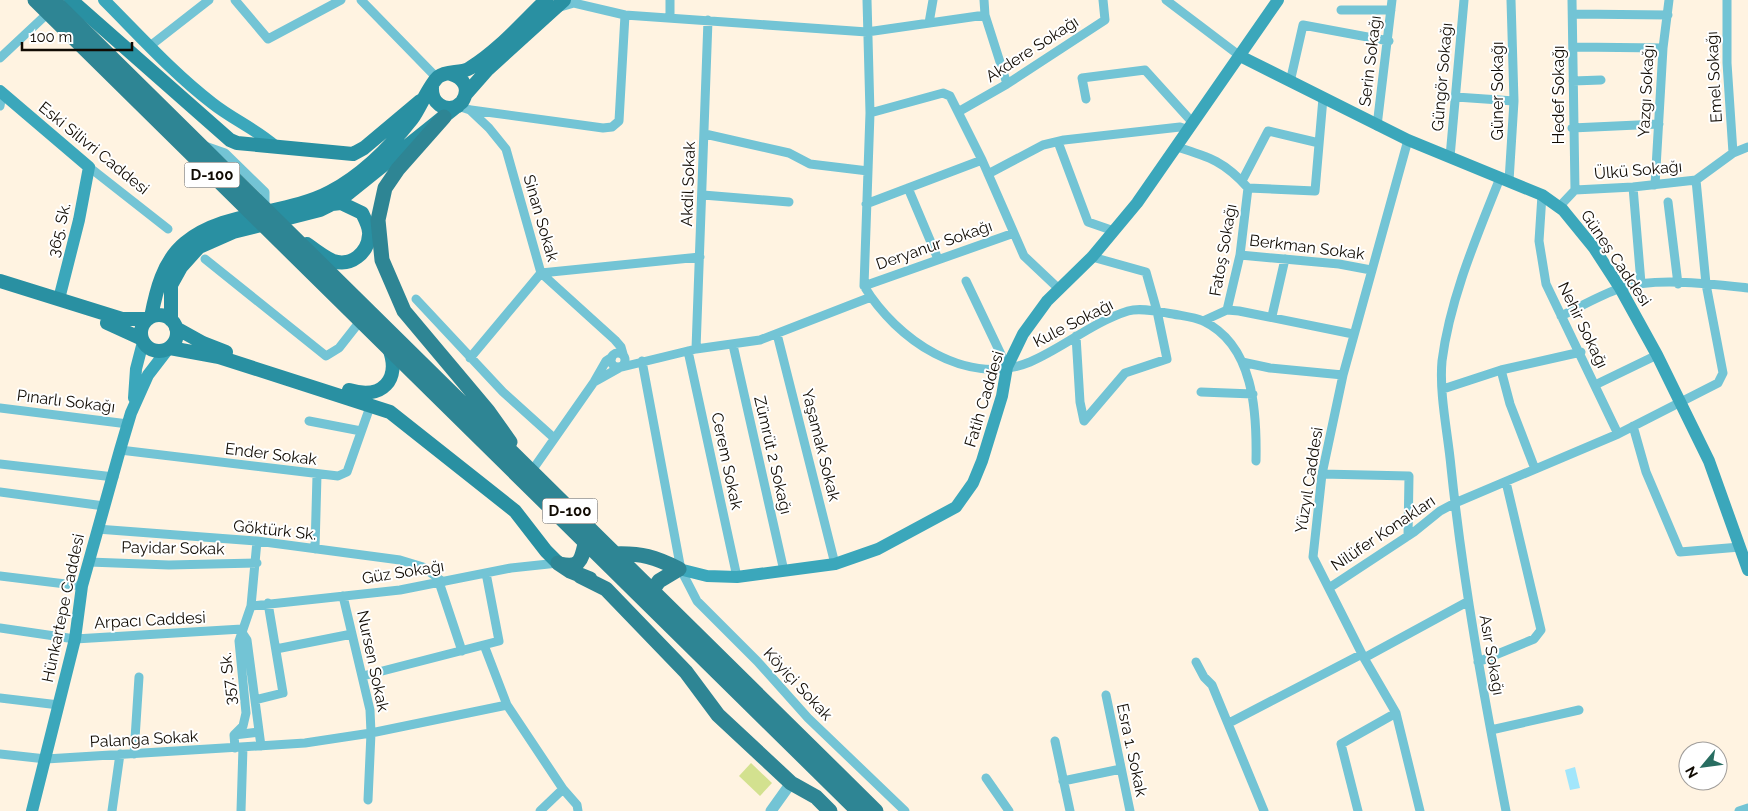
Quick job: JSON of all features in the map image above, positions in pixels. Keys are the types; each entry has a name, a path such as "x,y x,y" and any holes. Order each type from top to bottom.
{"highway":[{"name":"D-100","path":"35,0 51,7 198,144 876,811"},
{"name":"D-100","path":"51,7 585,544 858,811"},
{"path":"444,117 398,169 385,188 378,220 382,260 404,310 488,411 531,472"},
{"path":"558,564 571,566 576,564 582,559 585,544"},
{"path":"614,554 636,553 654,557 680,570"},
{"path":"558,564 606,589 686,672 718,715 791,783 816,797 830,811"},
{"path":"652,591 659,581 680,570"},
{"path":"580,576 623,581"}],"main road":[{"path":"71,0 230,140 236,143 353,154 364,148 432,87 451,74 469,70 549,5 564,0"},
{"path":"104,0 212,104 261,134 275,146"},
{"name":"Fatih Caddesi","path":"680,570 708,576 737,577 835,564 878,549 956,507 964,498 982,460 1002,396 1007,367 1022,334 1035,315 1092,257 1137,203 1278,0"},
{"path":"332,204 358,187 404,148 465,103 488,68 549,5"},
{"name":"Güneş Caddesi","path":"1240,56 1377,126 1542,195 1559,207 1594,248 1620,288 1681,400 1709,461 1748,570"},
{"path":"451,74 461,79 465,103"},
{"path":"432,87 431,93 437,104 447,108 465,103"},
{"path":"302,209 332,191 375,159 396,138 432,87"},
{"name":"Eski Silivri Caddesi","path":"1,97 89,167"},
{"name":"365. Sk.","path":"58,302 77,229 89,167"},
{"path":"129,419 136,369 143,340 142,328 150,318 160,280 175,252 192,237 302,209 341,203 362,212 369,234 364,251 350,262 332,260 284,230"},
{"path":"129,419 148,375 177,338 171,285 181,267 199,247 231,227"},
{"path":"0,281 113,324 143,340 151,350 169,348 219,357 371,404 390,412 496,494 515,511 558,564"},
{"path":"0,287 122,319 163,316 223,351 360,393 373,392 388,383 394,367 389,348"},
{"name":"Hünkartepe Caddesi","path":"32,811 75,639 82,586 129,419"},
{"path":"39,811 48,768 46,759"}],"street":[{"path":"150,46 209,0"},
{"path":"235,0 268,39 341,0"},
{"path":"361,0 432,87"},
{"path":"670,0 670,18"},
{"path":"864,286 870,113 867,0"},
{"path":"929,23 933,0"},
{"path":"984,0 985,14 1007,84"},
{"name":"Akdere Sokağı","path":"958,112 1007,84 1105,20 1103,0"},
{"path":"1166,0 1240,56"},
{"name":"Serin Sokağı","path":"1377,126 1392,0"},
{"name":"Güngör Sokağı","path":"1450,157 1464,0"},
{"name":"Güner Sokağı","path":"1443,389 1442,361 1454,308 1478,235 1505,179 1514,101 1510,0"},
{"name":"Hedef Sokağı","path":"1572,0 1574,47 1572,128 1575,190"},
{"name":"Yazgı Sokağı","path":"1656,185 1663,48 1669,0"},
{"name":"Emel Sokağı","path":"1727,0 1727,64 1733,153"},
{"path":"549,5 591,3 625,15 867,32 985,14"},
{"path":"0,58 51,7"},
{"path":"1341,10 1391,10"},
{"path":"1573,14 1668,15"},
{"path":"465,103 603,128 612,127 619,121 625,15"},
{"name":"Akdil Sokak","path":"692,350 700,257 708,20"},
{"path":"1290,82 1303,25 1388,41"},
{"path":"1574,47 1663,48"},
{"path":"1086,99 1082,78 1145,70 1191,127"},
{"path":"1573,81 1600,80"},
{"path":"870,113 943,93 950,96 982,160 1024,256 1059,289"},
{"path":"1456,97 1514,101"},
{"path":"1177,147 1207,156 1231,170 1245,184 1314,191 1323,98"},
{"name":"Sinan Sokak","path":"465,103 506,149 541,273 606,333 618,356 613,364 620,367"},
{"path":"1572,128 1659,124"},
{"path":"988,174 1043,145 1191,127"},
{"path":"1245,184 1268,131 1319,143"},
{"path":"705,134 789,153 810,164 868,171"},
{"name":"Yüzyıl Caddesi","path":"1408,140 1342,375 1322,474 1313,557 1363,656 1396,713 1420,811"},
{"path":"1058,142 1088,222 1114,230"},
{"name":"Ülkü Sokağı","path":"1559,207 1575,190 1633,187 1696,180 1733,153 1748,147"},
{"path":"866,204 982,160"},
{"name":"Eski Silivri Caddesi","path":"89,167 168,229"},
{"name":"Nilüfer Konakları","path":"1330,588 1455,503 1618,434 1681,400 1715,385 1723,373 1706,284 1696,180"},
{"name":"Fatoş Sokağı","path":"1227,310 1240,255 1245,184"},
{"path":"1633,187 1641,284"},
{"path":"908,188 938,259"},
{"path":"703,195 789,202"},
{"name":"Nehir Sokağı","path":"1542,195 1539,241 1546,284 1560,316 1581,352 1618,434"},
{"path":"1668,202 1678,284"},
{"name":"Deryanur Sokağı","path":"864,286 1014,233"},
{"name":"Berkman Sokak","path":"1240,255 1339,264 1371,270"},
{"path":"470,358 541,273 700,257"},
{"path":"1076,336 1080,402 1084,421 1125,373 1167,359 1158,311 1146,272 1092,257"},
{"path":"205,259 326,356 339,348 361,320"},
{"path":"1272,316 1285,259"},
{"path":"966,280 1007,367"},
{"path":"1560,316 1620,288 1641,284 1706,284 1748,288"},
{"name":"Kule Sokağı","path":"864,286 871,297 908,335 939,356 974,368 1007,367 1030,362 1076,336 1129,311 1158,311 1203,321 1227,337 1242,362 1253,394 1257,420 1256,461"},
{"path":"594,382 620,367 630,366 642,361 692,350 733,345 777,334 871,297"},
{"path":"416,299 470,358 554,438"},
{"path":"1203,321 1227,310 1272,316 1353,334"},
{"name":"Yaşamak Sokak","path":"777,334 835,564"},
{"name":"Zümrüt 2 Sokağı","path":"733,345 784,571"},
{"name":"Cerem Sokak","path":"692,350 737,577"},
{"path":"1443,389 1501,370 1581,352"},
{"path":"1595,385 1657,355"},
{"path":"531,472 594,382 606,361 618,356 642,361"},
{"name":"Köyiçi Sokak","path":"642,361 680,570 697,601 757,661 808,718 905,811"},
{"path":"1242,362 1270,368 1342,375"},
{"path":"1501,370 1510,404 1535,469"},
{"name":"Asır Sokağı","path":"1443,389 1467,602 1506,811"},
{"path":"1201,392 1253,394"},
{"name":"Ender Sokak","path":"120,450 338,476 347,472 371,404"},
{"name":"Pınarlı Sokağı","path":"0,408 129,419"},
{"path":"309,421 361,431"},
{"path":"1633,426 1646,472 1680,552 1740,547"},
{"path":"0,464 114,477"},
{"path":"1322,474 1409,476 1408,536"},
{"path":"315,549 317,475"},
{"path":"1478,662 1536,638 1542,628 1506,482"},
{"path":"0,492 104,506"},
{"name":"Göktürk Sk.","path":"97,529 258,541 400,560 422,568 441,582"},
{"name":"357. Sk.","path":"234,735 243,726 246,713 239,641 252,606 258,541"},
{"name":"Payidar Sokak","path":"89,562 169,565 256,563"},
{"name":"Güz Sokağı","path":"252,606 400,590 511,568 558,564"},
{"path":"363,676 498,641 486,573"},
{"path":"0,576 82,586"},
{"path":"441,582 462,651"},
{"name":"Nursen Sokak","path":"344,596 370,710 371,733 368,800"},
{"path":"1229,723 1467,602"},
{"path":"255,700 283,693 268,604"},
{"name":"Arpacı Caddesi","path":"0,628 75,639 243,632"},
{"name":"357. Sk.","path":"243,632 247,640 261,746"},
{"path":"276,649 352,634"},
{"path":"484,645 507,705 563,789 577,805 578,811"},
{"path":"1196,662 1204,677 1212,684 1264,811"},
{"path":"134,754 139,676"},
{"name":"Esra 1. Sokak","path":"1106,694 1130,811"},
{"path":"0,698 59,705"},
{"name":"Palanga Sokak","path":"0,754 46,759 305,743 371,733 507,705"},
{"path":"1490,730 1579,710"},
{"path":"1358,811 1341,744 1396,713"},
{"path":"795,733 808,718"},
{"path":"241,811 239,748 234,735 259,732"},
{"path":"1054,741 1070,811"},
{"path":"112,811 120,754"},
{"path":"1063,781 1121,769"},
{"path":"986,778 1009,811"},
{"path":"771,811 791,783"},
{"path":"540,811 563,789"},
{"path":"1739,811 1748,808"}],"green space":[{"path":"751,763 772,783 760,796 739,776"}],"water":[{"path":"1575,767 1580,788 1570,790 1565,770"}]}
